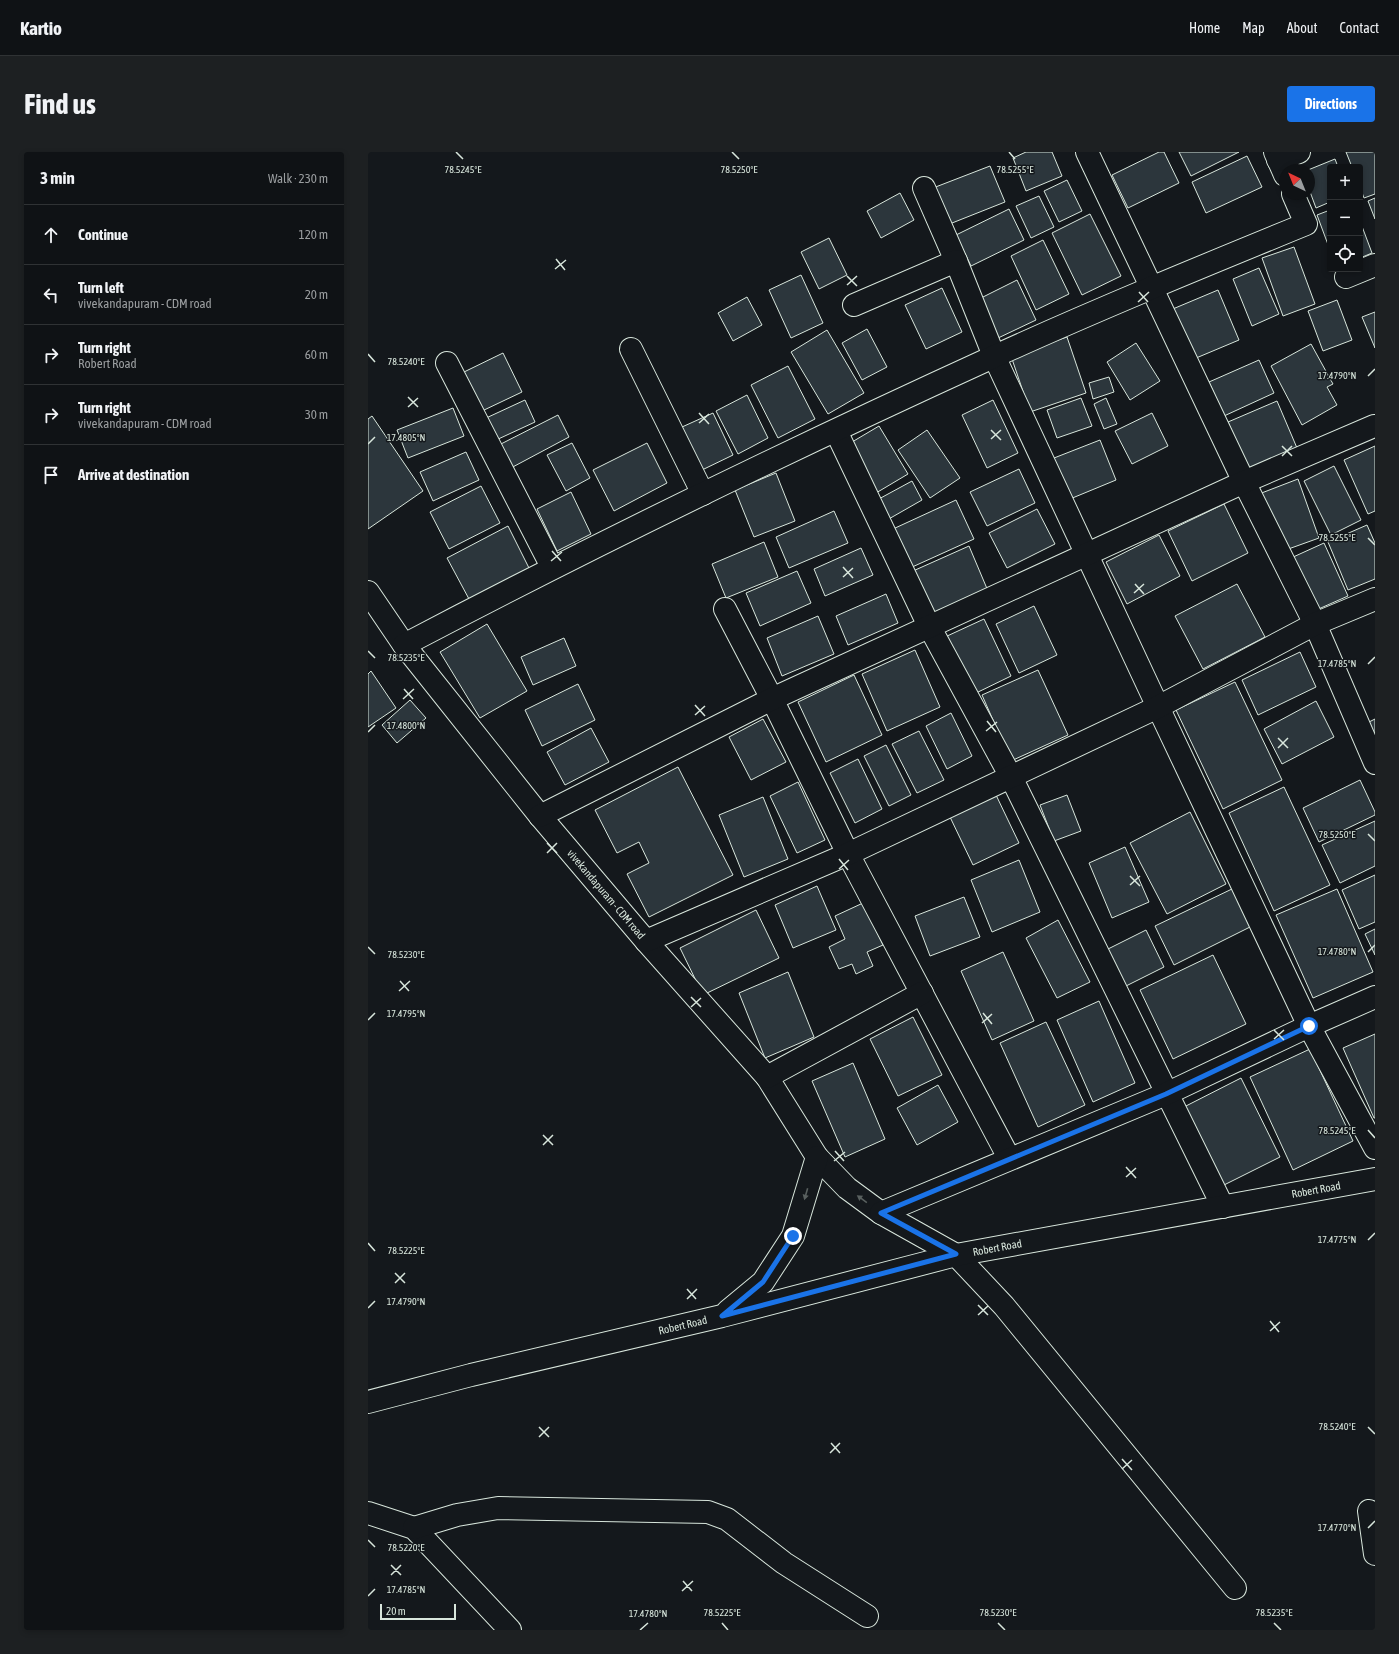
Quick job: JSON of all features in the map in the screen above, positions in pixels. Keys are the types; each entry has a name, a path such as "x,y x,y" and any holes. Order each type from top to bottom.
{"street":[{"path":"1087,152 1244,482 1315,624 1375,763"},
{"path":"1279,162 1299,152"},
{"path":"924,188 956,261 994,356 1158,707 1309,1026 1375,1148"},
{"path":"404,645 552,568 703,494 994,356 1151,288 1306,224 1296,200"},
{"path":"854,305 956,261"},
{"path":"1346,276 1375,265"},
{"path":"631,349 703,494"},
{"path":"447,363 552,568"},
{"path":"540,816 772,699 1087,553 1244,482 1374,426"},
{"path":"836,431 929,626 1011,777 1223,1207"},
{"name":"vivekandapuram - CDM road","path":"368,592 404,645 540,816 646,941 767,1077 817,1157 847,1188 881,1213 956,1254 1004,1306 1235,1588"},
{"path":"646,941 848,854 1158,707 1315,624 1375,599"},
{"path":"725,609 772,699 848,854 1009,1158"},
{"path":"767,1077 922,993"},
{"path":"881,1213 1009,1158 1166,1094 1309,1026 1375,997"},
{"path":"722,1316 763,1282 793,1236 817,1157"},
{"name":"Robert Road","path":"368,1402 471,1375 722,1316 956,1254 1375,1179"},
{"path":"414,1528 457,1515 498,1508 708,1512 727,1519 784,1563 867,1616"},
{"path":"1369,1512 1375,1554"},
{"path":"368,1513 414,1528 510,1630"}],"building":[{"path":"1026,152 1052,152 1062,176 1026,191 1013,158"},
{"path":"1159,152 1164,152 1179,183 1128,208 1112,175"},
{"path":"1179,152 1239,152 1191,176"},
{"path":"1346,152 1375,152 1375,194 1364,198 1363,164 1351,164"},
{"path":"1247,156 1262,187 1206,213 1192,182"},
{"path":"1335,159 1337,164 1327,164 1327,203 1316,208 1313,200 1315,200 1315,167"},
{"path":"990,166 1005,202 947,225 933,188"},
{"path":"1067,180 1082,211 1059,222 1044,191"},
{"path":"900,193 914,220 881,238 867,211"},
{"path":"1039,196 1054,227 1031,238 1016,206"},
{"path":"1375,198 1375,219 1368,201"},
{"path":"1009,209 1024,240 971,266 956,235"},
{"path":"1327,211 1327,242 1317,215"},
{"path":"1090,214 1121,276 1082,295 1052,233"},
{"path":"1363,229 1372,253 1363,257"},
{"path":"829,238 847,275 819,289 801,252"},
{"path":"1043,240 1069,294 1036,310 1011,256"},
{"path":"1294,247 1315,304 1283,316 1262,258"},
{"path":"1259,268 1279,314 1252,326 1233,279"},
{"path":"801,275 823,323 791,338 769,290"},
{"path":"1017,280 1036,320 996,339 977,300"},
{"path":"942,288 962,332 926,349 905,305"},
{"path":"1218,290 1239,340 1189,361 1168,311"},
{"path":"747,297 762,325 733,341 718,313"},
{"path":"1337,300 1352,340 1323,351 1308,311"},
{"path":"1375,312 1375,348 1362,317"},
{"path":"867,329 887,367 862,380 842,343"},
{"path":"827,330 864,393 828,414 791,352"},
{"path":"1067,337 1086,393 1030,412 1011,356"},
{"path":"1136,343 1160,381 1130,400 1107,362"},
{"path":"1311,344 1333,384 1327,387 1337,405 1302,425 1271,366"},
{"path":"503,353 522,392 482,411 464,372"},
{"path":"1259,360 1274,393 1224,416 1209,382"},
{"path":"788,366 815,419 778,438 751,385"},
{"path":"1109,377 1114,392 1093,399 1089,383"},
{"path":"747,395 768,438 738,454 716,411"},
{"path":"1081,398 1092,426 1057,438 1047,410"},
{"path":"1106,398 1117,424 1104,429 1094,404"},
{"path":"525,400 535,422 494,441 484,419"},
{"path":"993,400 1018,453 987,468 962,415"},
{"path":"1277,401 1297,448 1248,469 1228,422"},
{"path":"453,408 464,436 408,458 397,430"},
{"path":"713,413 733,455 702,470 682,427"},
{"path":"1152,413 1168,446 1132,464 1115,431"},
{"path":"558,415 569,437 509,469 497,446"},
{"path":"372,416 423,491 368,529 368,419"},
{"path":"879,426 908,474 876,493 847,445"},
{"path":"927,430 960,478 930,498 898,450"},
{"path":"1100,440 1116,480 1070,499 1054,458"},
{"path":"572,443 590,478 566,491 547,455"},
{"path":"647,443 667,483 614,511 593,470"},
{"path":"1375,446 1375,511 1368,514 1344,460"},
{"path":"466,452 479,480 433,501 420,472"},
{"path":"1334,466 1361,520 1331,535 1304,481"},
{"path":"1019,469 1035,503 987,526 970,492"},
{"path":"776,473 795,521 754,537 735,490"},
{"path":"1298,479 1319,538 1280,552 1259,494"},
{"path":"912,481 922,500 887,520 877,500"},
{"path":"481,486 500,523 449,549 430,512"},
{"path":"571,492 591,534 557,551 537,509"},
{"path":"956,500 974,539 910,568 893,529"},
{"path":"1224,504 1248,553 1192,581 1168,531"},
{"path":"1037,509 1055,544 1007,568 989,533"},
{"path":"834,511 848,543 789,568 776,537"},
{"path":"1367,525 1375,543 1375,579 1348,590 1328,542"},
{"path":"508,526 529,568 469,599 447,558"},
{"path":"1159,535 1180,576 1127,604 1106,562"},
{"path":"764,542 778,577 726,598 712,564"},
{"path":"1324,543 1348,596 1314,611 1291,558"},
{"path":"969,546 988,591 932,615 913,571"},
{"path":"861,548 873,575 825,596 814,569"},
{"path":"797,571 811,603 760,626 746,593"},
{"path":"1237,584 1265,637 1203,669 1175,616"},
{"path":"886,594 898,623 848,645 836,616"},
{"path":"1034,606 1057,655 1019,673 996,624"},
{"path":"818,616 834,654 782,676 767,638"},
{"path":"984,619 1011,676 972,695 945,637"},
{"path":"487,624 527,691 480,718 440,652"},
{"path":"564,638 576,666 533,685 521,657"},
{"path":"915,650 940,707 887,731 862,674"},
{"path":"1300,652 1316,687 1258,715 1242,680"},
{"path":"1038,670 1068,735 1011,761 982,695"},
{"path":"371,671 396,708 368,727 368,674"},
{"path":"854,675 882,735 826,762 798,702"},
{"path":"1235,682 1282,780 1223,809 1176,710"},
{"path":"578,684 595,720 542,746 525,710"},
{"path":"410,700 426,718 397,743 382,725"},
{"path":"1316,701 1334,737 1282,764 1264,729"},
{"path":"951,713 972,756 947,769 926,726"},
{"path":"763,719 786,762 751,780 729,737"},
{"path":"1375,719 1375,735 1369,722"},
{"path":"591,728 609,762 565,785 547,752"},
{"path":"919,731 944,780 917,793 892,744"},
{"path":"886,745 911,795 889,806 864,756"},
{"path":"858,759 882,809 855,823 830,773"},
{"path":"678,767 733,875 649,917 627,874 649,863 639,842 617,853 595,810"},
{"path":"1360,780 1375,815 1319,842 1303,808"},
{"path":"798,782 825,840 797,853 770,796"},
{"path":"1284,787 1330,885 1274,911 1229,813"},
{"path":"996,795 1019,843 973,865 950,817"},
{"path":"1067,795 1081,831 1054,841 1040,805"},
{"path":"763,797 788,859 744,877 719,815"},
{"path":"1190,812 1226,884 1167,914 1130,843"},
{"path":"1375,821 1375,866 1340,883 1322,845"},
{"path":"1125,847 1149,902 1112,918 1089,863"},
{"path":"1019,860 1040,912 992,932 971,880"},
{"path":"1375,875 1375,922 1359,929 1342,890"},
{"path":"817,886 836,930 793,948 775,905"},
{"path":"1234,888 1252,926 1174,965 1155,926"},
{"path":"1337,889 1373,972 1313,998 1276,915"},
{"path":"964,897 980,937 930,956 915,916"},
{"path":"863,903 883,945 867,952 873,966 856,974 852,964 839,969 829,947 845,939 835,916"},
{"path":"756,910 779,958 703,995 680,948"},
{"path":"1058,920 1090,982 1057,998 1026,938"},
{"path":"1375,929 1375,955 1365,934"},
{"path":"1146,930 1164,967 1120,989 1102,952"},
{"path":"1003,952 1034,1021 992,1040 961,971"},
{"path":"1213,955 1246,1024 1173,1059 1140,990"},
{"path":"788,972 814,1037 765,1058 739,993"},
{"path":"1099,1001 1135,1083 1093,1102 1057,1020"},
{"path":"913,1017 942,1075 898,1096 870,1039"},
{"path":"1046,1022 1085,1105 1038,1127 1000,1043"},
{"path":"1375,1034 1375,1118 1374,1118 1343,1048"},
{"path":"1310,1049 1353,1141 1293,1170 1250,1077"},
{"path":"853,1063 885,1139 845,1157 812,1081"},
{"path":"1241,1078 1280,1157 1222,1186 1182,1108"},
{"path":"938,1085 958,1122 917,1145 897,1108"}],"route":[{"path":"793,1236 763,1282 722,1316 956,1254 881,1213 1009,1158 1166,1094 1309,1026"}]}
